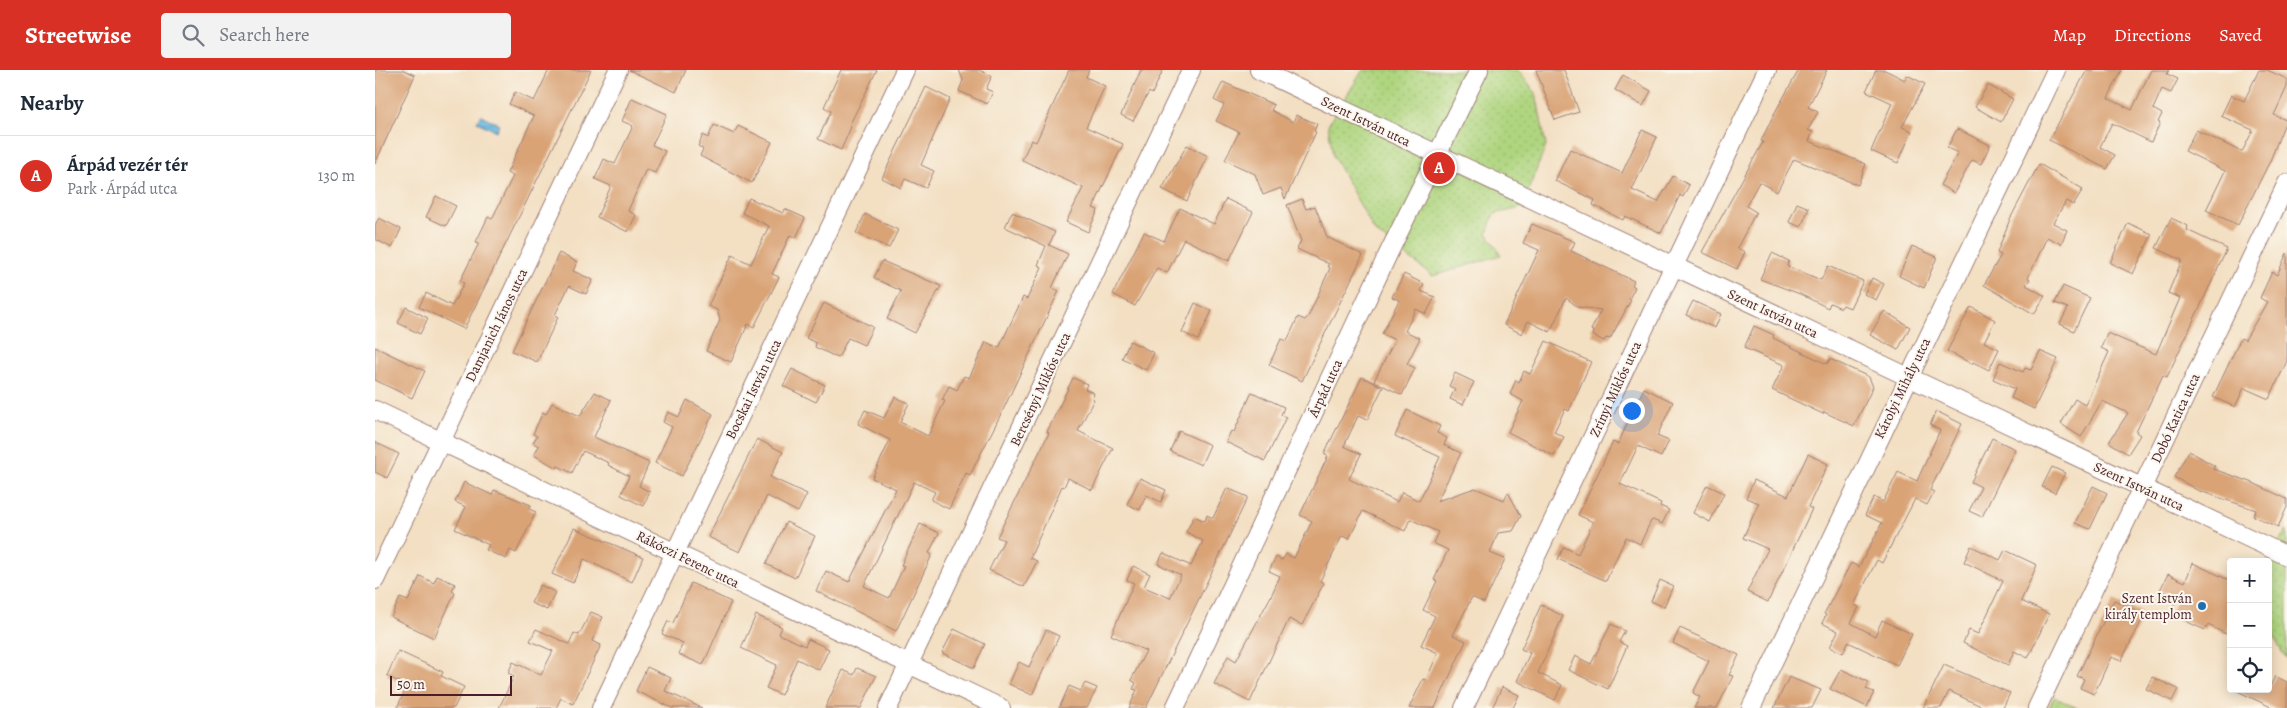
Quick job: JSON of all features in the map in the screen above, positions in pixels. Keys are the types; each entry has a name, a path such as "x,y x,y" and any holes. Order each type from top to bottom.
{"street":[{"name":"Damjanich János utca","path":"375,580 618,70"},
{"name":"Bocskai István utca","path":"601,708 905,70"},
{"name":"Bercsényi Miklós utca","path":"889,708 1191,70"},
{"name":"Szent István utca","path":"1259,70 1908,375 2287,556"},
{"name":"Árpád utca","path":"1175,708 1479,70"},
{"name":"Zrínyi Miklós utca","path":"1464,708 1767,70"},
{"name":"Károlyi Mihály utca","path":"1751,708 1908,375 2056,70"},
{"name":"Dobó Katica utca","path":"2037,708 2287,183"},
{"name":"Rákóczi Ferenc utca","path":"375,410 1001,708"}],"green space":[{"path":"1363,70 1518,70 1536,93 1546,146 1521,208 1494,214 1487,233 1501,255 1433,276 1375,232 1333,156 1328,125"},
{"path":"2287,530 2287,659 2278,645 2272,629 2272,558"},
{"path":"2054,697 2077,708 2049,708"}],"water":[{"path":"481,115 499,124 496,131 477,122"}],"building":[{"path":"375,70 404,70 415,75 375,164"},
{"path":"549,70 591,70 464,329 419,307 426,293 452,306 464,283 460,281 479,243 476,242 488,217 492,219 513,176 507,173 534,116 509,104 515,92 534,101"},
{"path":"629,70 686,70 676,92"},
{"path":"841,70 877,70 849,126 851,127 841,150 818,139 831,111 824,107"},
{"path":"959,70 979,70 992,76 986,89 993,92 987,104 959,91 963,80"},
{"path":"1069,70 1089,70 1086,77 1105,86 1086,127 1123,144 1093,208 1098,210 1088,232 1066,222 1083,188 1022,160 1031,140 1036,142"},
{"path":"1141,70 1163,70 1152,94 1149,92 1133,121 1121,115"},
{"path":"1536,70 1564,70 1579,112 1555,120"},
{"path":"1799,70 1827,70 1808,107 1818,112 1808,130 1813,132 1809,141 1866,164 1858,185 1794,159 1777,192 1759,182 1746,206 1756,212 1737,248 1745,252 1737,269 1702,252 1763,142 1761,141 1774,114"},
{"path":"1876,70 1885,70 1905,80 1907,75 1925,84 1902,127 1912,131 1898,163 1871,151 1892,103 1866,91"},
{"path":"2087,70 2122,70 2108,98 2132,110 2151,70 2169,70 2167,74 2178,79 2171,93 2162,89 2153,109 2162,114 2151,142 2112,123 2100,147 2115,155 2107,169 2049,140"},
{"path":"2259,70 2267,70 2287,79 2287,87 2274,115 2286,120 2270,161 2238,225 2206,210 2225,171 2185,151 2196,130 2242,152 2253,130 2221,116 2231,95 2244,101"},
{"path":"1623,75 1651,91 1643,106 1615,90"},
{"path":"1223,82 1274,105 1271,110 1293,122 1296,115 1317,124 1314,131 1316,132 1285,199 1281,188 1263,195 1255,174 1225,160 1239,132 1216,121 1224,105 1214,100"},
{"path":"1988,85 2013,99 2001,122 1975,107"},
{"path":"926,87 950,99 921,165 934,171 926,188 905,179 901,188 882,178"},
{"path":"632,98 667,114 652,145 665,151 655,173 646,169 628,211 636,215 628,232 597,217 611,186 595,179 604,159 615,164 633,126 622,121"},
{"path":"714,125 734,134 738,126 772,142 752,183 700,156 703,149 698,146 703,135 708,138"},
{"path":"1957,129 1990,145 1981,164 1972,160 1954,193 1940,185 1958,153 1947,148"},
{"path":"1642,130 1657,137 1632,190 1658,202 1673,176 1689,185 1683,197 1680,195 1661,233 1625,216 1623,220 1593,205 1595,200 1555,181 1570,149 1622,173"},
{"path":"1187,145 1208,156 1187,201 1162,189"},
{"path":"2039,164 2083,189 2073,205 2066,201 2053,223 2067,230 2061,244 2047,237 2028,278 2030,279 2026,285 2045,296 2034,314 1984,285 2001,255 1997,253 2010,219"},
{"path":"436,196 456,206 446,226 426,217"},
{"path":"749,198 783,213 785,209 805,218 796,238 790,235 772,274 779,277 754,327 748,324 731,362 706,351 720,320 717,310 708,306 732,255 751,264 769,226 742,213"},
{"path":"1226,199 1253,212 1229,261 1184,239 1167,273 1157,268 1135,306 1113,294 1144,232 1164,241 1180,208 1214,224"},
{"path":"1302,199 1306,209 1315,206 1327,237 1363,255 1302,381 1269,365 1281,339 1287,341 1298,317 1305,320 1309,315 1330,268 1327,266 1329,264 1297,249 1301,241 1287,205"},
{"path":"1797,203 1809,208 1801,227 1789,222"},
{"path":"1012,212 1055,232 1049,245 1068,254 1052,288 1059,291 1003,410 970,475 966,473 949,509 931,500 935,492 914,482 864,586 889,598 904,566 901,565 920,524 939,533 929,553 932,555 896,631 816,591 826,571 849,582 896,489 872,478 890,440 858,424 865,410 884,418 895,397 909,403 900,422 928,436 945,401 942,400 949,386 957,390 964,376 969,378 986,342 999,348 1023,297 1027,299 1042,267 1038,265 1046,246 1005,227"},
{"path":"865,214 898,230 889,248 856,233"},
{"path":"379,218 401,229 392,248 375,239 375,225"},
{"path":"2171,218 2188,226 2187,230 2227,249 2167,377 2163,375 2136,432 2140,435 2128,454 2109,442 2128,413 2102,401 2081,437 2061,424 2075,399 2085,405 2109,352 2101,348 2107,333 2156,354 2180,298 2168,293 2182,260 2156,248"},
{"path":"2128,223 2152,234 2133,274 2110,263"},
{"path":"1532,224 1575,242 1571,251 1634,281 1632,285 1635,287 1629,299 1631,300 1610,339 1606,338 1604,341 1592,335 1593,331 1591,330 1601,310 1578,307 1566,298 1550,332 1528,321 1522,334 1504,325 1539,250 1523,243"},
{"path":"1912,246 1937,257 1924,288 1899,276"},
{"path":"559,253 577,262 573,271 593,280 586,294 569,286 555,315 558,317 537,362 512,351"},
{"path":"1772,253 1789,261 1787,266 1821,280 1828,266 1863,281 1850,308 1843,305 1841,308 1830,303 1828,308 1800,294 1760,279"},
{"path":"2287,253 2287,361 2269,399 2244,388 2235,407 2213,397 2241,338 2245,340 2267,302 2260,298 2272,272 2277,275"},
{"path":"882,261 941,286 915,333 887,319 901,291 874,278"},
{"path":"1404,274 1424,284 1421,291 1435,297 1426,314 1416,309 1405,331 1420,338 1407,364 1415,368 1402,395 1374,381 1395,340 1382,334 1399,300 1392,297"},
{"path":"1872,278 1884,284 1876,300 1864,294"},
{"path":"2063,286 2090,298 2074,331 2060,324 2068,308 2055,303"},
{"path":"1693,301 1721,314 1715,328 1686,315"},
{"path":"824,303 873,327 864,345 848,338 838,358 815,347 816,343 806,338"},
{"path":"1195,303 1212,311 1198,340 1182,332"},
{"path":"406,307 428,318 420,334 398,323"},
{"path":"1971,307 1995,320 1984,342 1999,349 1989,370 1973,362 1972,364 1947,351"},
{"path":"1884,311 1910,327 1898,350 1870,335"},
{"path":"1754,326 1774,335 1773,338 1827,364 1830,359 1869,377 1873,387 1854,426 1772,390 1784,365 1744,348"},
{"path":"1130,341 1154,353 1146,370 1122,358"},
{"path":"1546,341 1591,362 1569,411 1565,409 1554,432 1564,437 1554,456 1508,432 1523,401 1510,394 1516,380 1519,382 1524,371 1530,374"},
{"path":"375,347 425,371 412,398 375,380"},
{"path":"2040,351 2058,359 2034,409 2011,398 2015,389 1993,379 2000,362 2023,372 2025,368 2031,370"},
{"path":"792,369 825,385 816,402 783,386"},
{"path":"1455,373 1474,382 1463,405 1450,399 1455,389 1449,386"},
{"path":"1362,377 1383,387 1367,420 1358,416 1344,446 1361,454 1349,479 1397,502 1402,492 1419,501 1440,457 1395,436 1407,410 1440,426 1437,433 1447,438 1444,445 1461,453 1437,501 1475,488 1504,500 1508,492 1521,516 1513,531 1498,533 1490,553 1505,559 1484,603 1472,597 1453,635 1466,641 1435,708 1409,708 1423,679 1426,680 1438,653 1421,645 1435,616 1423,610 1437,581 1434,580 1448,550 1433,543 1438,532 1410,519 1405,531 1363,511 1349,539 1342,536 1320,581 1324,583 1302,625 1289,619 1250,702 1214,684 1228,656 1236,661 1271,596 1280,576 1269,571 1276,557 1282,560 1286,554 1294,558 1312,521 1300,515 1328,456 1324,454"},
{"path":"1073,378 1087,384 1085,389 1094,393 1092,398 1094,399 1078,431 1113,448 1092,490 1068,478 1064,487 1062,486 1030,558 1037,561 1024,587 989,570 1004,540 997,537 1049,433 1047,432"},
{"path":"1644,388 1673,402 1657,436 1669,441 1661,457 1638,446 1620,484 1661,503 1660,506 1669,510 1662,524 1651,521 1640,544 1626,537 1606,581 1558,559 1564,547 1578,554 1593,522 1578,515 1613,442 1618,444"},
{"path":"595,392 611,400 594,437 649,463 639,486 650,492 643,506 621,495 629,476 608,465 609,463 583,451 572,473 558,466 557,468 534,455 539,446 533,443 537,436 533,434 543,412 546,414 552,403 580,416"},
{"path":"1252,392 1284,407 1281,415 1286,417 1265,461 1226,442 1231,431 1234,432"},
{"path":"687,400 713,414 682,476 655,463 672,427 663,422 668,412 679,417"},
{"path":"1936,411 1962,424 1930,490 1934,492 1927,505 1915,499 1882,563 1877,560 1854,605 1859,607 1851,623 1875,636 1882,620 1912,634 1897,665 1848,642 1843,653 1830,647 1838,631 1822,623 1826,615 1824,614 1851,563 1859,567 1882,523 1865,515 1874,497 1883,502 1898,472 1917,481 1940,430 1930,425"},
{"path":"1179,431 1210,445 1201,465 1170,451"},
{"path":"1992,438 2015,449 1982,517 1969,511 1981,487 1971,482"},
{"path":"757,439 783,452 770,477 807,494 798,512 767,496 740,552 708,537"},
{"path":"375,442 399,454 387,478 375,472"},
{"path":"2189,451 2215,466 2213,469 2251,482 2287,499 2287,507 2278,527 2253,516 2256,510 2197,490 2174,477"},
{"path":"1808,454 1828,464 1808,507 1812,509 1768,602 1747,592 1768,549 1743,538 1759,503 1746,498 1754,480 1788,496"},
{"path":"2052,467 2065,473 2055,493 2042,487"},
{"path":"1140,478 1166,490 1161,502 1146,495 1140,510 1127,504"},
{"path":"464,482 492,495 494,490 531,505 529,509 536,512 516,553 510,550 506,559 486,550 489,545 455,529 466,507 455,502"},
{"path":"1707,485 1724,493 1710,522 1693,513"},
{"path":"2093,486 2107,493 2090,529 2075,523"},
{"path":"1227,488 1248,497 1146,708 1129,708 1137,690 1133,689 1136,683 1131,680 1146,651 1111,635 1134,583 1127,580 1133,566 1150,574 1144,587 1170,598 1181,575 1158,564 1163,553 1191,566 1203,541 1186,532 1194,516 1205,521 1207,515 1213,518"},
{"path":"786,522 815,536 795,578 766,564"},
{"path":"574,528 643,557 632,582 584,559 573,583 552,574"},
{"path":"1971,546 2000,560 2005,550 2037,565 2021,601 2049,614 2028,658 2014,651 2008,665 1963,643 1969,630 1978,634 2003,581 1964,562"},
{"name":"Szent István király templom","path":"2193,563 2227,579 2226,634 2208,625 2205,630 2170,614 2177,598 2160,590 2168,574 2185,582"},
{"path":"420,576 434,583 437,576 455,584 452,591 455,593 434,638 391,617 400,598 408,601"},
{"path":"1660,580 1673,586 1664,607 1651,601"},
{"path":"691,583 731,602 703,665 678,654 683,643 662,634 668,621 673,623"},
{"path":"540,585 555,592 547,610 531,603"},
{"path":"2114,600 2145,614 2121,661 2111,657 2094,694 2080,688 2084,679 2077,676"},
{"path":"1541,605 1563,616 1538,673 1562,685 1555,700 1517,681 1530,653 1521,649"},
{"path":"591,612 603,617 592,641 601,645 573,704 561,698 556,708 499,708 514,676 508,673 513,662 541,675 553,651 530,641 536,629 569,644 574,633 579,635"},
{"path":"756,615 782,627 779,634 805,646 808,639 829,649 819,670 797,659 781,695 766,688 777,665 741,648"},
{"path":"1611,624 1625,631 1619,642 1627,646 1608,689 1568,670 1575,656 1591,664"},
{"path":"1680,628 1739,655 1729,675 1733,676 1717,708 1694,708 1700,697 1693,693 1709,661 1673,643"},
{"path":"954,629 985,644 974,668 942,653"},
{"path":"1046,630 1059,636 1032,695 1009,684 1019,662 1029,667"},
{"path":"398,651 443,672 441,676 464,687 454,708 397,708 407,686 387,676"},
{"path":"1944,665 2010,693 2003,708 1985,708 1949,691 1941,708 1923,708"},
{"path":"647,667 671,678 665,691 702,708 672,708 636,691"},
{"path":"857,668 876,676 861,708 825,708 843,670 854,675"},
{"path":"1841,669 1869,682 1866,689 1874,692 1867,707 1830,689"},
{"path":"2275,676 2287,682 2287,708 2273,708 2241,693 2272,693 2272,682"},
{"path":"1789,677 1821,690 1812,708 1774,708"},
{"path":"2152,677 2178,689 2172,701 2146,689"},
{"path":"1085,683 1097,688 1087,708 1059,708 1069,686 1081,691"},
{"path":"1502,687 1519,695 1513,708 1492,708"}],"place":[{"name":"Árpád vezér tér","path":"1439,168"},
{"name":"Szent István király templom","path":"2202,606"}]}
